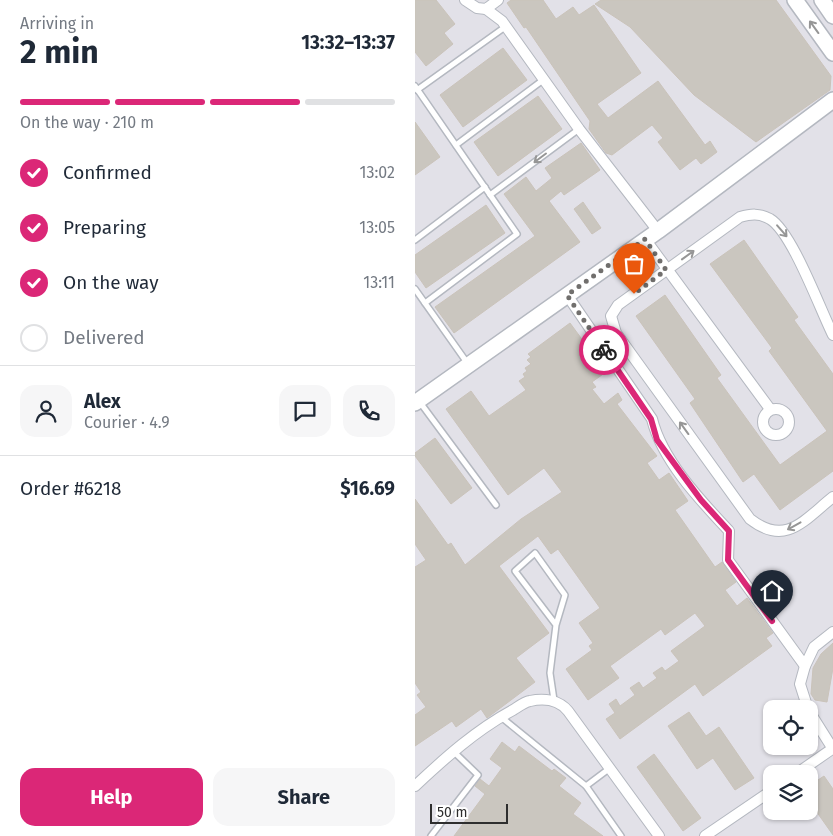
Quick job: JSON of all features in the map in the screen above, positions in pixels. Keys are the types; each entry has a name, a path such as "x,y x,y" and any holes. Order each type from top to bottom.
{"street":[{"path":"465,0 477,8 486,10 502,21 651,235 666,270 770,409"},
{"path":"486,10 498,0"},
{"path":"795,0 833,53"},
{"path":"822,0 833,16"},
{"path":"417,402 651,235 833,100"},
{"path":"833,334 785,234 770,219 754,213 740,217 666,270 618,305 611,316 616,333 750,519 764,530 783,532 795,528 833,497"},
{"path":"567,295 651,419 657,440 701,500 729,531 728,560 805,666"},
{"path":"805,700 800,684 805,666 813,647 833,632"},
{"path":"415,786 453,751 501,716 529,701 554,700 563,705 568,711 659,836"},
{"path":"809,765 833,749 818,726"},
{"path":"705,836 763,796"}],"lane":[{"path":"425,303 517,234 416,88 505,27"},
{"path":"456,145 543,80"},
{"path":"490,195 579,129"},
{"path":"415,240 485,187"},
{"path":"415,289 469,366"},
{"path":"417,402 496,505"},
{"path":"554,700 550,674 556,625 565,595 535,553 515,571 556,625"},
{"path":"501,716 586,786 621,836"},
{"path":"431,836 479,775 453,751"},
{"path":"586,786 610,768"}],"shaded area":[{"path":"415,0 833,0 833,836 415,836"}],"building":[{"path":"415,0 436,0 455,24 444,33 453,44 426,66 415,52"},
{"path":"511,0 543,0 556,19 573,7 579,15 594,5 641,73 597,104 608,118 658,81 705,145 710,141 717,152 701,164 696,158 680,170 658,142 663,138 652,125 612,155 606,153 589,129 590,121 526,27 524,28 507,3"},
{"path":"601,0 776,0 831,76 830,90 756,142 694,95 630,27 595,4"},
{"path":"503,48 527,80 463,127 440,95"},
{"path":"538,96 562,129 498,176 474,142"},
{"path":"415,122 440,157 415,175"},
{"path":"581,143 600,170 564,195 561,191 549,201 580,242 454,333 435,307 535,236 504,194 526,177 536,191 552,178 545,168"},
{"path":"583,202 601,228 592,234 574,209"},
{"path":"486,205 505,233 426,288 415,272 415,255"},
{"path":"744,240 798,317 794,320 833,374 833,471 780,510 754,474 743,482 690,403 695,399 636,316 665,295 721,375 717,378 780,465 827,431 769,351 772,348 710,264"},
{"path":"570,323 606,372 592,382 596,387 592,389 604,404 618,393 622,400 617,404 657,456 647,463 659,480 669,473 688,501 675,510 715,567 722,562 736,582 725,590 737,606 747,598 773,633 766,638 772,646 703,696 695,684 620,739 606,719 615,713 609,704 616,699 620,706 635,695 630,688 639,682 643,688 657,678 653,673 662,667 665,671 679,661 671,651 705,626 695,613 665,635 661,629 610,666 619,678 588,700 566,669 592,650 589,646 593,643 579,623 600,608 558,549 551,554 538,536 499,566 549,633 516,658 535,682 487,718 481,709 456,727 452,721 415,746 415,715 426,707 417,695 421,692 415,683 415,567 426,560 415,544 415,499 448,545 451,543 465,565 521,519 562,492 544,468 508,495 446,409 471,391 489,416 526,390 519,381 525,377 523,374 527,371 525,368 531,364 527,360 531,357 528,354"},
{"path":"435,438 472,488 451,504 415,456 415,453"},
{"path":"833,643 833,668 827,702 815,700 811,694 813,668 821,654"},
{"path":"689,712 706,736 719,727 754,778 735,790 713,758 697,769 668,726"},
{"path":"502,742 515,752 519,746 552,771 554,769 566,778 559,786 581,803 573,814 603,836 454,836 485,794 475,786 480,779 489,786 502,768 490,759"},
{"path":"654,754 701,818 683,831 637,767"},
{"path":"824,776 833,789 833,835 818,814 818,780"}],"way so far":[{"path":"604,350 567,295 645,239 666,270 634,294"}],"route":[{"path":"604,350 651,419 657,440 701,500 729,531 728,560 772,621"}]}
